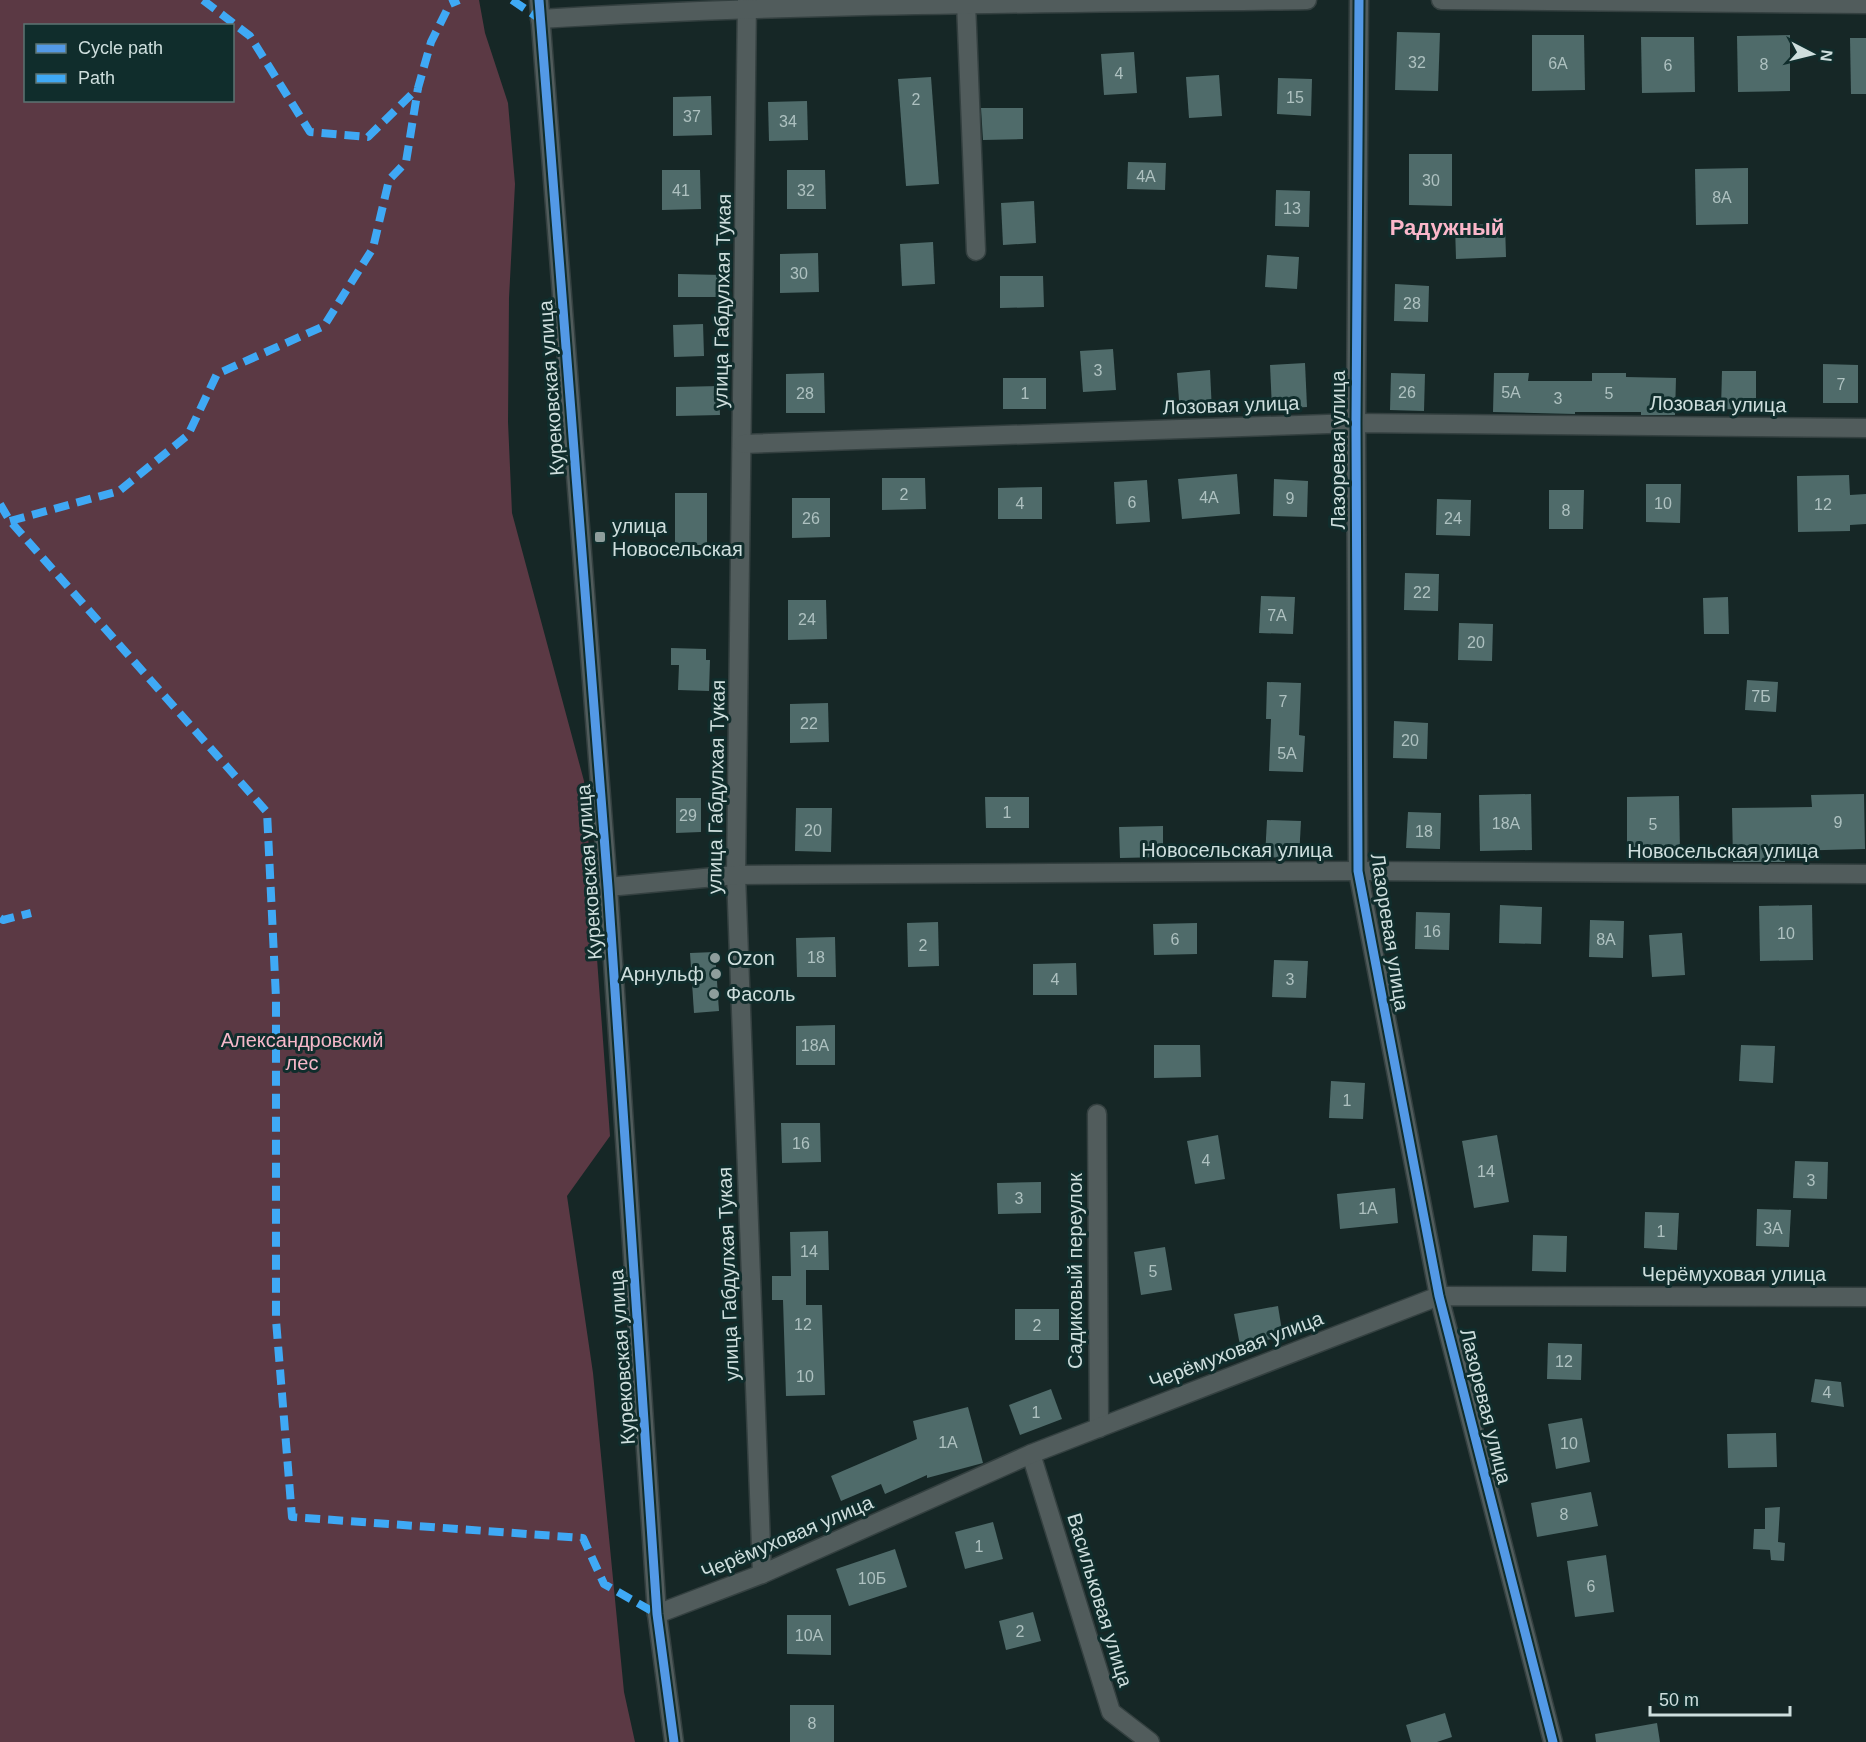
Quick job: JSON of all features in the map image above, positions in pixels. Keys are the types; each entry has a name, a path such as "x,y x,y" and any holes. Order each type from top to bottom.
{"street":[{"name":"Курековская улица","path":"539,0 608,887 657,1614 674,1742"},
{"path":"540,19 748,4 1307,0"},
{"name":"Лазоревая улица","path":"1359,0 1356,423 1358,872 1439,1296 1553,1742"},
{"path":"1441,0 1866,4"},
{"path":"966,3 976,250"},
{"name":"улица Габдулхая Тукая","path":"748,4 736,875 762,1574"},
{"name":"Лозовая улица","path":"743,444 1356,423 1866,428"},
{"name":"Новосельская улица","path":"608,887 736,875 1358,872 1866,874"},
{"name":"Садиковый переулок","path":"1097,1114 1099,1428"},
{"name":"Черёмуховая улица","path":"657,1614 762,1574 1030,1454 1439,1296 1866,1297"},
{"name":"Васильковая улица","path":"1030,1454 1112,1712 1150,1742"}],"green space":[{"name":"Александровский лес","path":"0,0 479,0 485,33 508,103 515,184 509,298 508,422 512,513 584,781 610,1136 567,1196 593,1373 624,1692 635,1742 0,1742"}],"building":[{"path":"1397,32 1440,33 1438,91 1395,90"},
{"path":"1532,35 1584,35 1585,90 1532,91"},
{"path":"1790,35 1790,91 1738,92 1737,36"},
{"path":"1641,37 1694,37 1695,92 1642,93"},
{"path":"1850,38 1866,38 1866,94 1851,94"},
{"path":"1134,52 1137,93 1104,95 1101,54"},
{"path":"1219,75 1222,116 1189,118 1186,77"},
{"path":"931,77 939,184 906,186 898,79"},
{"path":"1278,78 1312,79 1311,116 1277,114"},
{"path":"711,96 712,135 673,136 673,97"},
{"path":"807,101 808,140 769,141 768,102"},
{"path":"981,108 1023,108 1023,139 983,140"},
{"path":"1409,154 1452,154 1452,206 1409,205"},
{"path":"1128,162 1166,163 1165,190 1127,189"},
{"path":"1748,168 1748,224 1696,225 1695,169"},
{"path":"662,170 700,170 701,209 662,210"},
{"path":"787,170 825,170 826,209 787,209"},
{"path":"1276,190 1310,191 1309,227 1275,226"},
{"path":"1034,201 1036,243 1003,245 1001,203"},
{"path":"1505,224 1506,257 1456,259 1455,225"},
{"path":"933,242 935,284 902,286 900,244"},
{"path":"818,253 819,292 780,293 780,254"},
{"path":"1267,255 1299,257 1297,289 1265,287"},
{"path":"678,274 723,275 722,297 678,297"},
{"path":"1000,276 1043,276 1044,307 1000,308"},
{"path":"1395,284 1429,286 1428,322 1394,321"},
{"path":"703,324 704,356 674,357 673,325"},
{"path":"1113,349 1116,390 1083,392 1080,351"},
{"path":"1305,363 1307,407 1272,409 1270,365"},
{"path":"1823,364 1858,365 1858,403 1823,403"},
{"path":"1210,370 1212,412 1180,414 1177,373"},
{"path":"1722,371 1756,371 1756,410 1721,409"},
{"path":"824,373 825,413 786,413 786,374"},
{"path":"1391,373 1425,374 1424,411 1390,410"},
{"path":"1494,373 1529,373 1528,381 1592,381 1592,373 1626,373 1626,377 1676,378 1675,415 1641,415 1641,412 1575,412 1575,414 1493,412"},
{"path":"1003,378 1046,378 1046,409 1003,409"},
{"path":"719,386 720,415 676,416 676,387"},
{"path":"1237,474 1240,514 1182,519 1178,479"},
{"path":"1849,475 1850,495 1866,494 1866,524 1850,525 1850,531 1798,532 1797,476"},
{"path":"882,478 925,478 926,509 882,510"},
{"path":"1274,479 1308,481 1307,517 1273,516"},
{"path":"1147,480 1150,522 1116,524 1114,482"},
{"path":"1646,484 1681,484 1680,523 1646,522"},
{"path":"1042,487 1042,519 998,519 998,488"},
{"path":"1549,490 1584,490 1583,529 1549,529"},
{"path":"675,493 707,493 707,545 675,545"},
{"path":"792,498 830,498 830,537 792,538"},
{"path":"1437,499 1471,500 1470,536 1436,535"},
{"path":"1405,573 1439,574 1438,611 1404,610"},
{"path":"1261,596 1295,597 1293,634 1259,633"},
{"path":"1728,597 1729,634 1704,634 1703,598"},
{"path":"788,600 826,600 827,639 788,640"},
{"path":"1459,623 1493,624 1492,661 1458,660"},
{"path":"671,648 706,649 706,660 710,660 709,691 678,690 679,665 671,665"},
{"path":"1747,680 1778,682 1776,712 1745,710"},
{"path":"1267,682 1301,683 1299,735 1305,736 1303,772 1269,771 1271,719 1266,719"},
{"path":"828,703 829,742 790,743 790,704"},
{"path":"1394,721 1428,723 1427,759 1393,758"},
{"path":"1531,794 1532,850 1480,851 1479,795"},
{"path":"1864,794 1865,849 1785,851 1785,862 1733,862 1732,808 1812,807 1811,795"},
{"path":"1679,796 1680,852 1627,853 1627,797"},
{"path":"985,797 1029,797 1029,828 986,828"},
{"path":"676,798 701,798 701,832 676,833"},
{"path":"796,808 832,808 831,852 795,851"},
{"path":"1408,812 1441,813 1440,849 1406,848"},
{"path":"1267,820 1301,821 1299,858 1265,857"},
{"path":"1163,826 1163,857 1120,858 1119,827"},
{"path":"1500,905 1542,907 1541,944 1499,943"},
{"path":"1812,905 1813,960 1760,961 1759,906"},
{"path":"1416,912 1450,913 1449,950 1415,949"},
{"path":"1590,920 1624,921 1623,958 1589,957"},
{"path":"938,922 939,966 908,967 907,923"},
{"path":"1197,923 1197,954 1154,955 1153,924"},
{"path":"1682,933 1685,975 1652,977 1649,935"},
{"path":"835,937 836,977 797,977 796,938"},
{"path":"715,952 719,1011 694,1013 690,953"},
{"path":"1274,960 1308,961 1306,998 1272,997"},
{"path":"1076,963 1077,995 1033,995 1033,964"},
{"path":"835,1025 835,1065 796,1065 796,1026"},
{"path":"1154,1045 1200,1045 1201,1077 1154,1078"},
{"path":"1741,1045 1775,1046 1773,1083 1739,1081"},
{"path":"1331,1081 1365,1083 1363,1119 1329,1118"},
{"path":"781,1123 820,1123 821,1162 782,1163"},
{"path":"1218,1135 1225,1179 1195,1184 1187,1141"},
{"path":"1497,1135 1509,1202 1474,1208 1462,1141"},
{"path":"1795,1161 1828,1162 1827,1199 1793,1198"},
{"path":"1041,1182 1041,1213 998,1214 997,1183"},
{"path":"1395,1188 1398,1223 1340,1229 1337,1194"},
{"path":"1757,1209 1791,1210 1789,1247 1756,1246"},
{"path":"1645,1212 1679,1213 1677,1250 1644,1248"},
{"path":"828,1231 829,1270 806,1270 806,1305 822,1305 825,1395 786,1396 783,1300 772,1300 772,1276 791,1276 790,1232"},
{"path":"1533,1235 1567,1236 1566,1272 1532,1271"},
{"path":"1165,1247 1172,1290 1141,1295 1134,1252"},
{"path":"1278,1306 1283,1337 1240,1345 1234,1314"},
{"path":"1015,1309 1059,1309 1059,1340 1015,1340"},
{"path":"1548,1343 1582,1344 1581,1380 1547,1379"},
{"path":"1815,1379 1841,1382 1844,1407 1811,1402"},
{"path":"1051,1389 1062,1419 1020,1435 1009,1405"},
{"path":"968,1407 983,1463 927,1478 927,1475 885,1494 881,1484 841,1501 831,1476 917,1439 913,1421"},
{"path":"1582,1418 1590,1462 1556,1469 1548,1424"},
{"path":"1776,1433 1777,1467 1728,1468 1727,1434"},
{"path":"1591,1492 1598,1526 1537,1537 1531,1503"},
{"path":"1780,1507 1778,1542 1785,1543 1784,1561 1771,1560 1770,1550 1753,1549 1754,1529 1765,1529 1765,1508"},
{"path":"993,1522 1003,1559 965,1569 955,1532"},
{"path":"895,1549 907,1587 849,1606 836,1569"},
{"path":"1606,1555 1614,1612 1575,1617 1567,1561"},
{"path":"1033,1612 1041,1641 1006,1650 999,1621"},
{"path":"787,1615 831,1615 831,1655 787,1654"},
{"path":"790,1705 834,1705 834,1742 790,1742"},
{"path":"1445,1713 1452,1737 1437,1742 1411,1742 1406,1725"},
{"path":"1657,1723 1660,1742 1596,1742 1595,1734"}],"marked path":[{"path":"203,0 250,36 310,132 368,137 418,88 431,42 450,4 459,0"},
{"path":"512,0 540,19"},
{"path":"10,521 119,491 188,435 217,374 324,326 373,248 389,180 406,162 418,88"},
{"path":"0,504 10,521 267,812 276,998 276,1320 292,1517 583,1538 604,1584 657,1614"},
{"path":"0,918 3,920 31,913"}],"cycle path":[{"path":"539,0 608,887 657,1614 674,1742"},
{"path":"1359,0 1356,423 1358,871 1439,1296 1553,1742"}],"place":[{"name":"улица Новосельская","path":"600,537"},
{"name":"Ozon","path":"715,958"},
{"name":"Арнульф","path":"716,974"},
{"name":"Фасоль","path":"714,994"}],"district":[{"name":"Радужный","path":"1447,227"}]}
